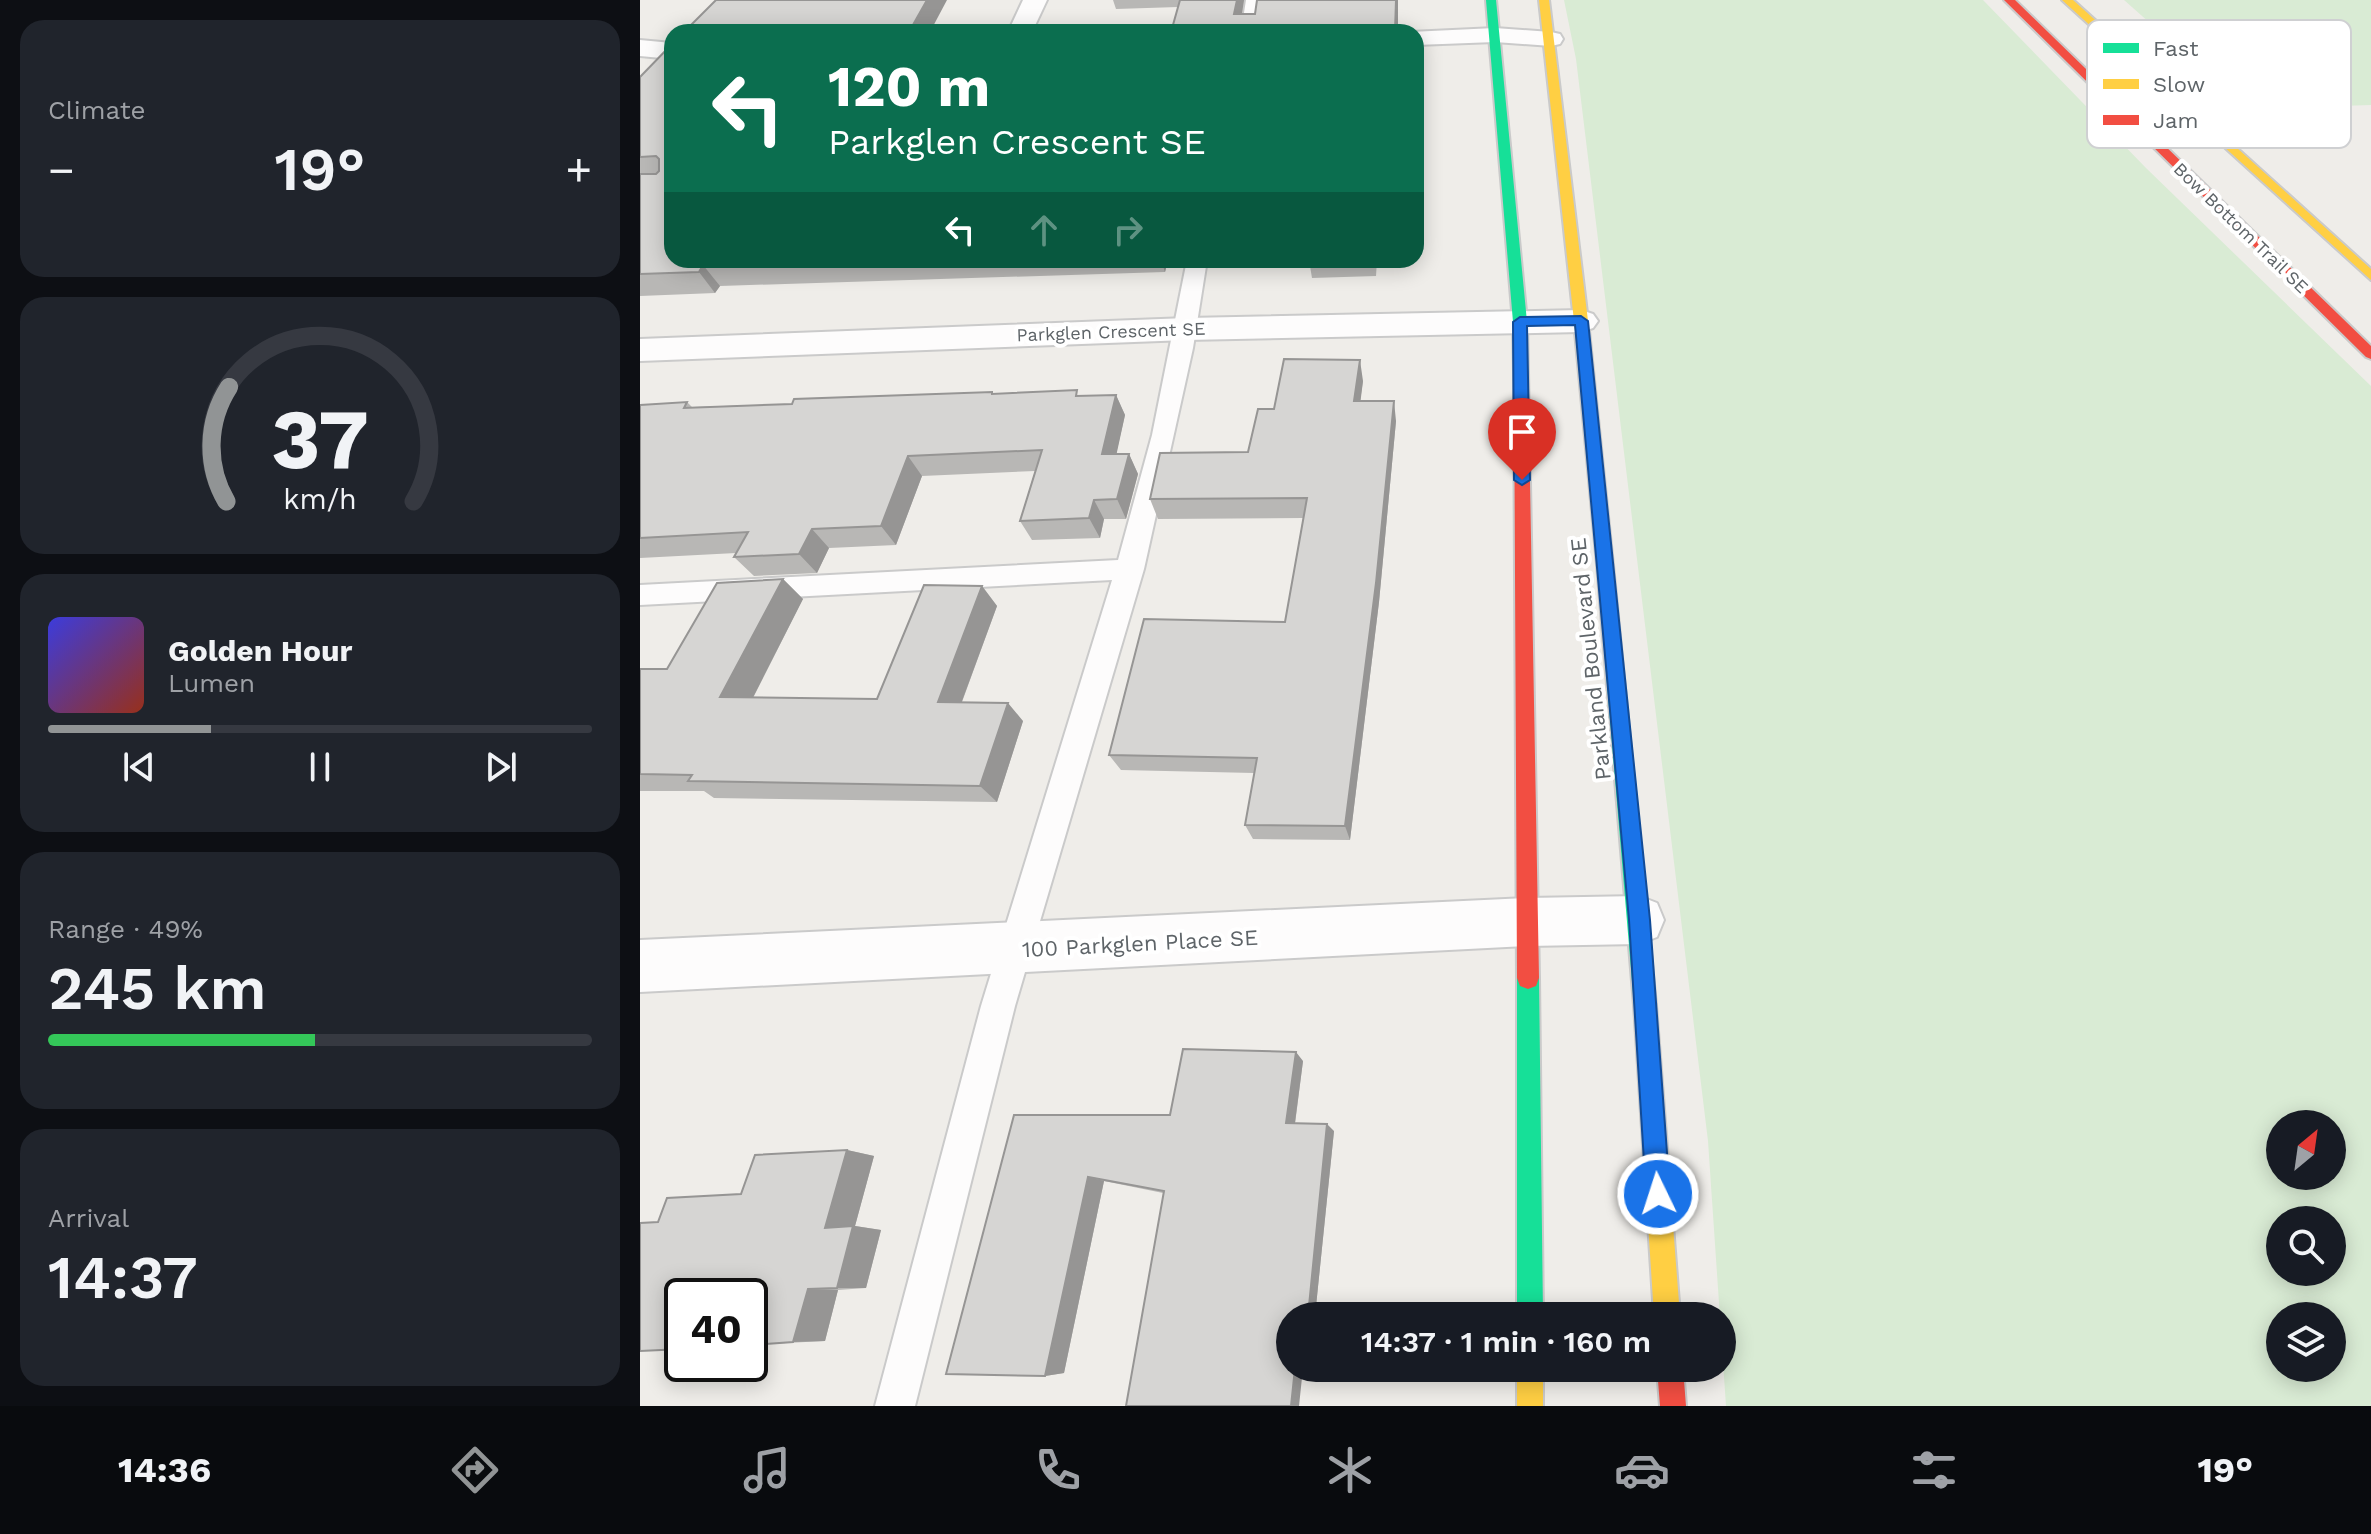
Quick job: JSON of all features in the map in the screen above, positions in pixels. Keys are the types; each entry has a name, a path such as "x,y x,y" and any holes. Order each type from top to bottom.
{"street":[{"path":"1024,24 1035,0"},
{"path":"1491,0 1520,322 1530,1302"},
{"name":"Parkland Boulevard SE","path":"1544,0 1551,39 1581,321 1639,920 1666,1302"},
{"name":"Bow Bottom Trail SE","path":"2009,0 2087,76"},
{"path":"2067,0 2089,20"},
{"path":"1424,38 1495,35 1551,39"},
{"path":"640,48 664,50"},
{"name":"Bow Bottom Trail SE","path":"2160,148 2371,354"},
{"path":"2230,148 2371,276"},
{"name":"Parkglen Crescent SE","path":"640,350 1187,329 1581,321"},
{"name":"100 Parkglen Place SE","path":"640,966 1014,950 1528,922 1639,920"},
{"path":"1530,1382 1530,1406"},
{"path":"1671,1382 1673,1406"}],"lane":[{"path":"1250,24 1254,0"},
{"path":"895,1406 1014,950 1131,569 1187,329 1196,268"},
{"path":"640,595 1131,569"}],"green space":[{"path":"1564,0 1983,0 2087,107 2087,148 2127,148 2371,386 2371,1406 1726,1406 1724,1382 1736,1382 1736,1302 1719,1302 1708,1141 1576,59"},
{"path":"2124,0 2371,0 2371,105 2351,106 2351,20 2147,20"}],"building":[{"path":"716,0 927,0 914,24 692,24"},
{"path":"1180,0 1237,0 1234,14 1255,14 1257,0 1396,0 1395,24 1173,24"},
{"path":"664,52 664,268 701,268 699,272 640,274 640,174 656,174 659,159 656,156 640,157 640,77"},
{"path":"1284,359 1360,360 1354,401 1394,401 1376,583 1345,826 1245,825 1257,758 1109,755 1144,619 1285,622 1307,498 1150,499 1160,453 1248,452 1258,409 1274,409"},
{"path":"1077,390 1076,396 1116,395 1102,454 1129,454 1117,499 1094,500 1089,518 1020,521 1042,450 908,456 881,526 812,529 799,554 734,557 748,532 640,538 640,405 687,402 684,408 792,404 794,399"},
{"path":"783,579 720,697 877,699 924,585 982,586 938,702 1008,703 980,786 688,781 692,775 640,774 640,669 667,669 717,583"},
{"path":"1183,1049 1296,1052 1286,1123 1327,1124 1309,1302 1276,1302 1276,1382 1294,1382 1291,1406 1126,1406 1164,1191 1088,1177 1045,1376 946,1374 1014,1115 1170,1115"},
{"path":"847,1150 825,1228 853,1226 837,1288 808,1289 793,1342 768,1344 768,1278 664,1278 664,1350 640,1351 640,1223 658,1222 667,1198 741,1194 755,1155"}],"traffic: fast":[{"path":"1491,0 1520,322 1521,372"},
{"path":"1605,565 1645,1005"},
{"path":"1528,978 1530,1302"}],"traffic: slow":[{"path":"1544,0 1605,565"},
{"path":"2067,0 2089,20"},
{"path":"2230,148 2371,276"},
{"path":"1645,1005 1666,1302"},
{"path":"1530,1382 1530,1406"}],"traffic: jam":[{"path":"2009,0 2087,76"},
{"path":"2160,148 2371,354"},
{"path":"1521,372 1528,978"},
{"path":"1671,1382 1673,1406"}],"route":[{"path":"1522,480 1520,322 1581,321 1639,920 1658,1194"}]}
